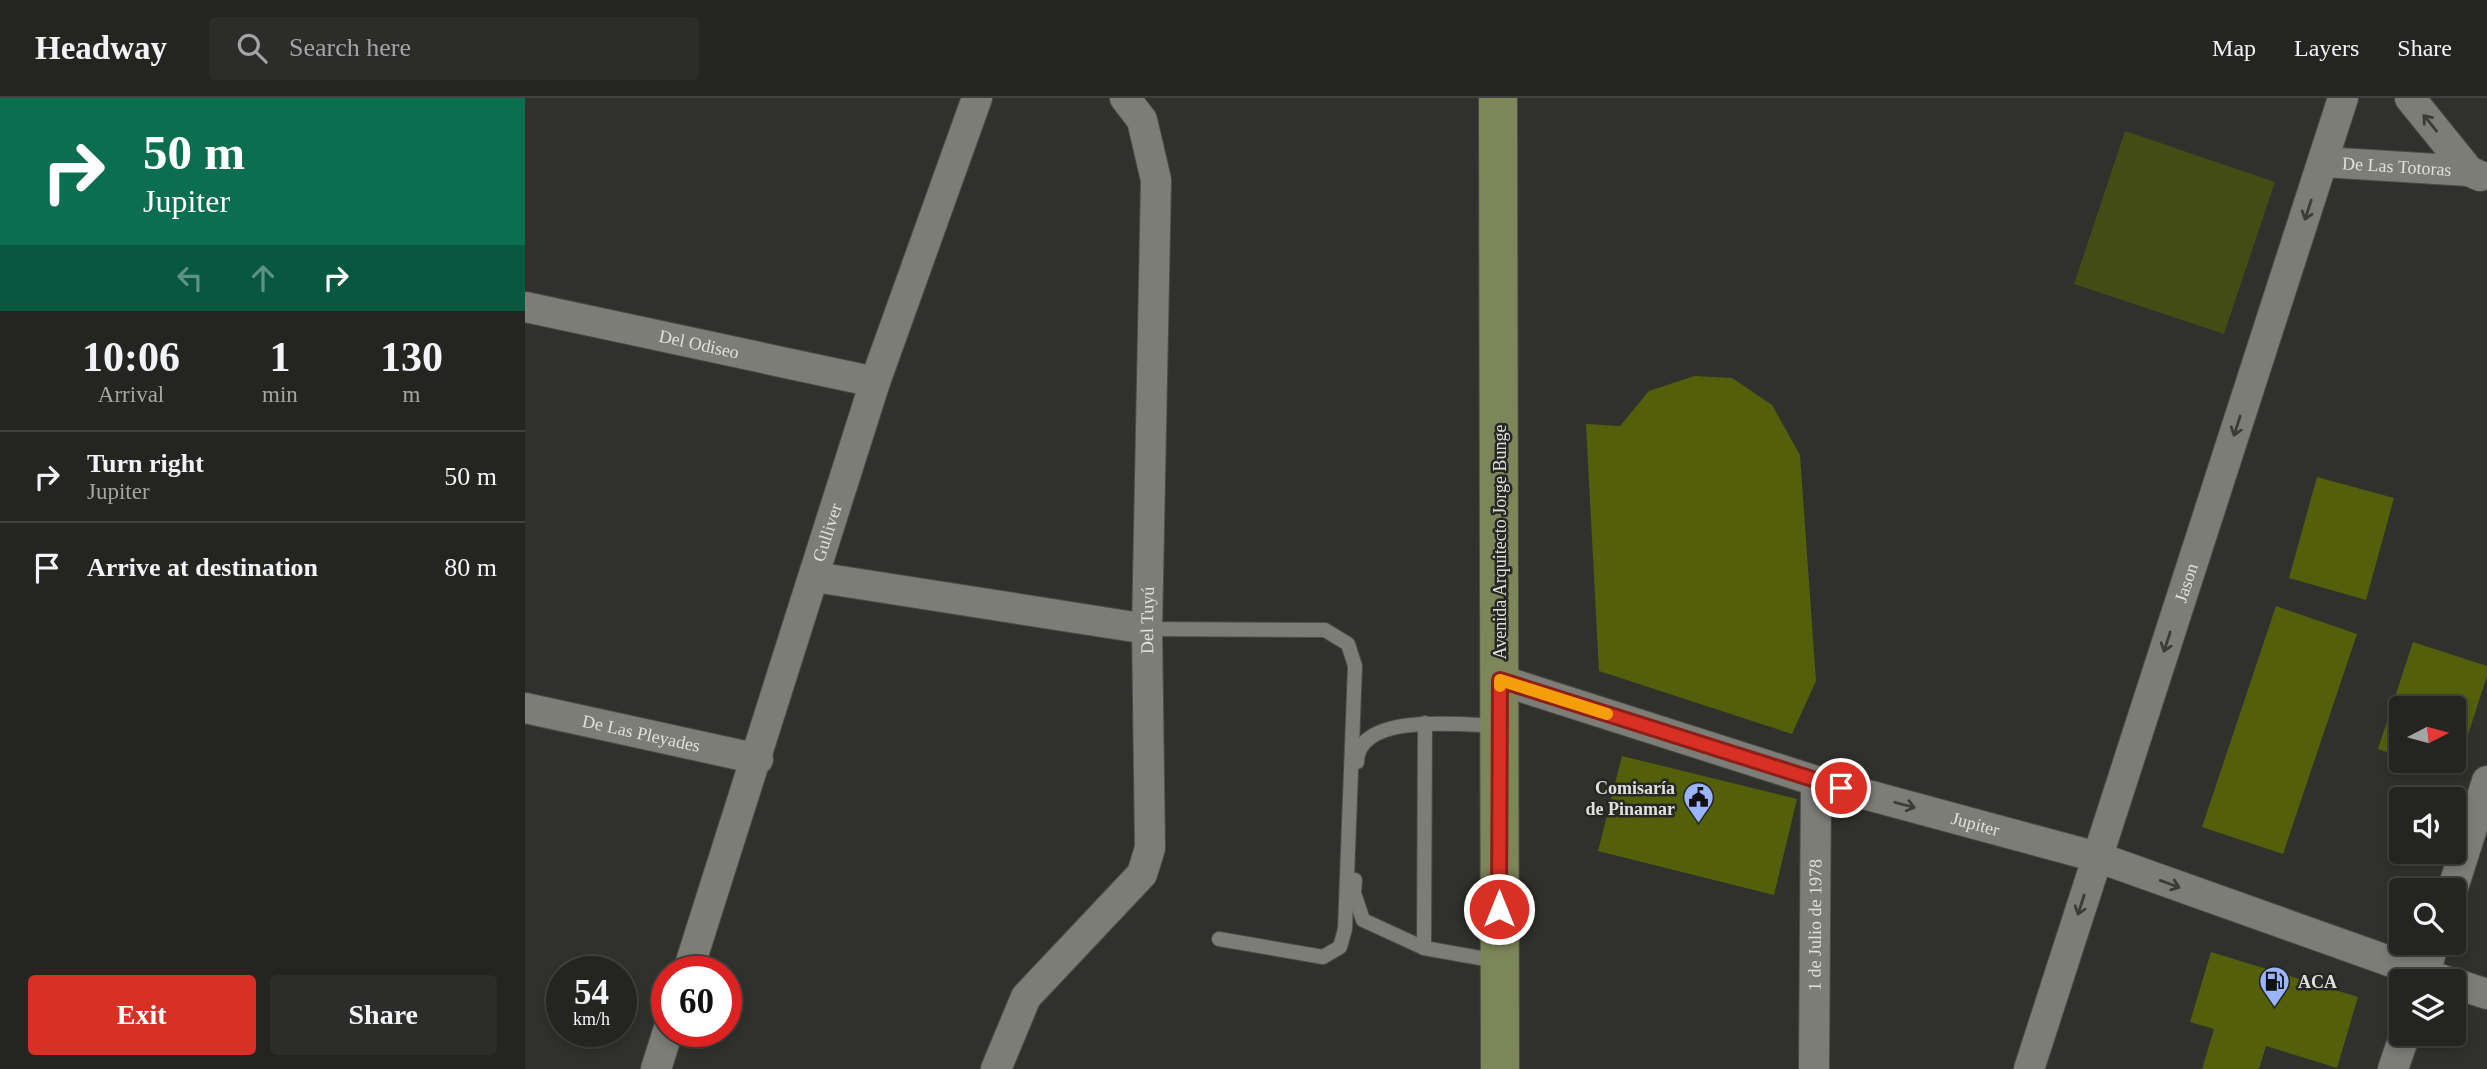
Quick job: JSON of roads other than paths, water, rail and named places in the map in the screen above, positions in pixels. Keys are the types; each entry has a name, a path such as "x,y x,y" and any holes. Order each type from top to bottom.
{"main road":[{"name":"Avenida Arquitecto Jorge Bunge","path":"1498,98 1500,1069"}],"street":[{"name":"Gulliver","path":"693,956 758,759 875,382 977,98"},
{"name":"Jason","path":"2029,1069 2343,98"},
{"name":"De Las Totoras","path":"2410,98 2478,175"},
{"name":"Del Tuyú","path":"996,1069 1026,997 1142,874 1150,848 1147,629 1156,180 1134,109"},
{"name":"De Las Totoras","path":"2323,162 2478,175"},
{"name":"Del Odiseo","path":"525,307 875,382"},
{"path":"815,577 1147,629"},
{"name":"Jupiter","path":"1500,680 1816,781 2097,857 2404,969"},
{"name":"De Las Pleyades","path":"525,708 758,759"},
{"name":"1 de Julio de 1978","path":"1814,1069 1816,781"},
{"path":"2456,878 2487,781"},
{"path":"2466,988 2487,994"},
{"path":"2393,1069 2401,1046"},
{"path":"656,1069 663,1047"}],"lane":[{"path":"1147,629 1325,630 1348,644 1355,666 1345,929 1340,947 1323,957 1219,939"},
{"path":"1499,961 1424,948 1363,920 1354,893 1357,756 1363,742 1374,733 1425,723 1500,726"},
{"path":"1424,948 1425,723"}],"place":[{"name":"Comisaría de Pinamar","path":"1698,825"},
{"name":"ACA","path":"2275,1009"}]}
